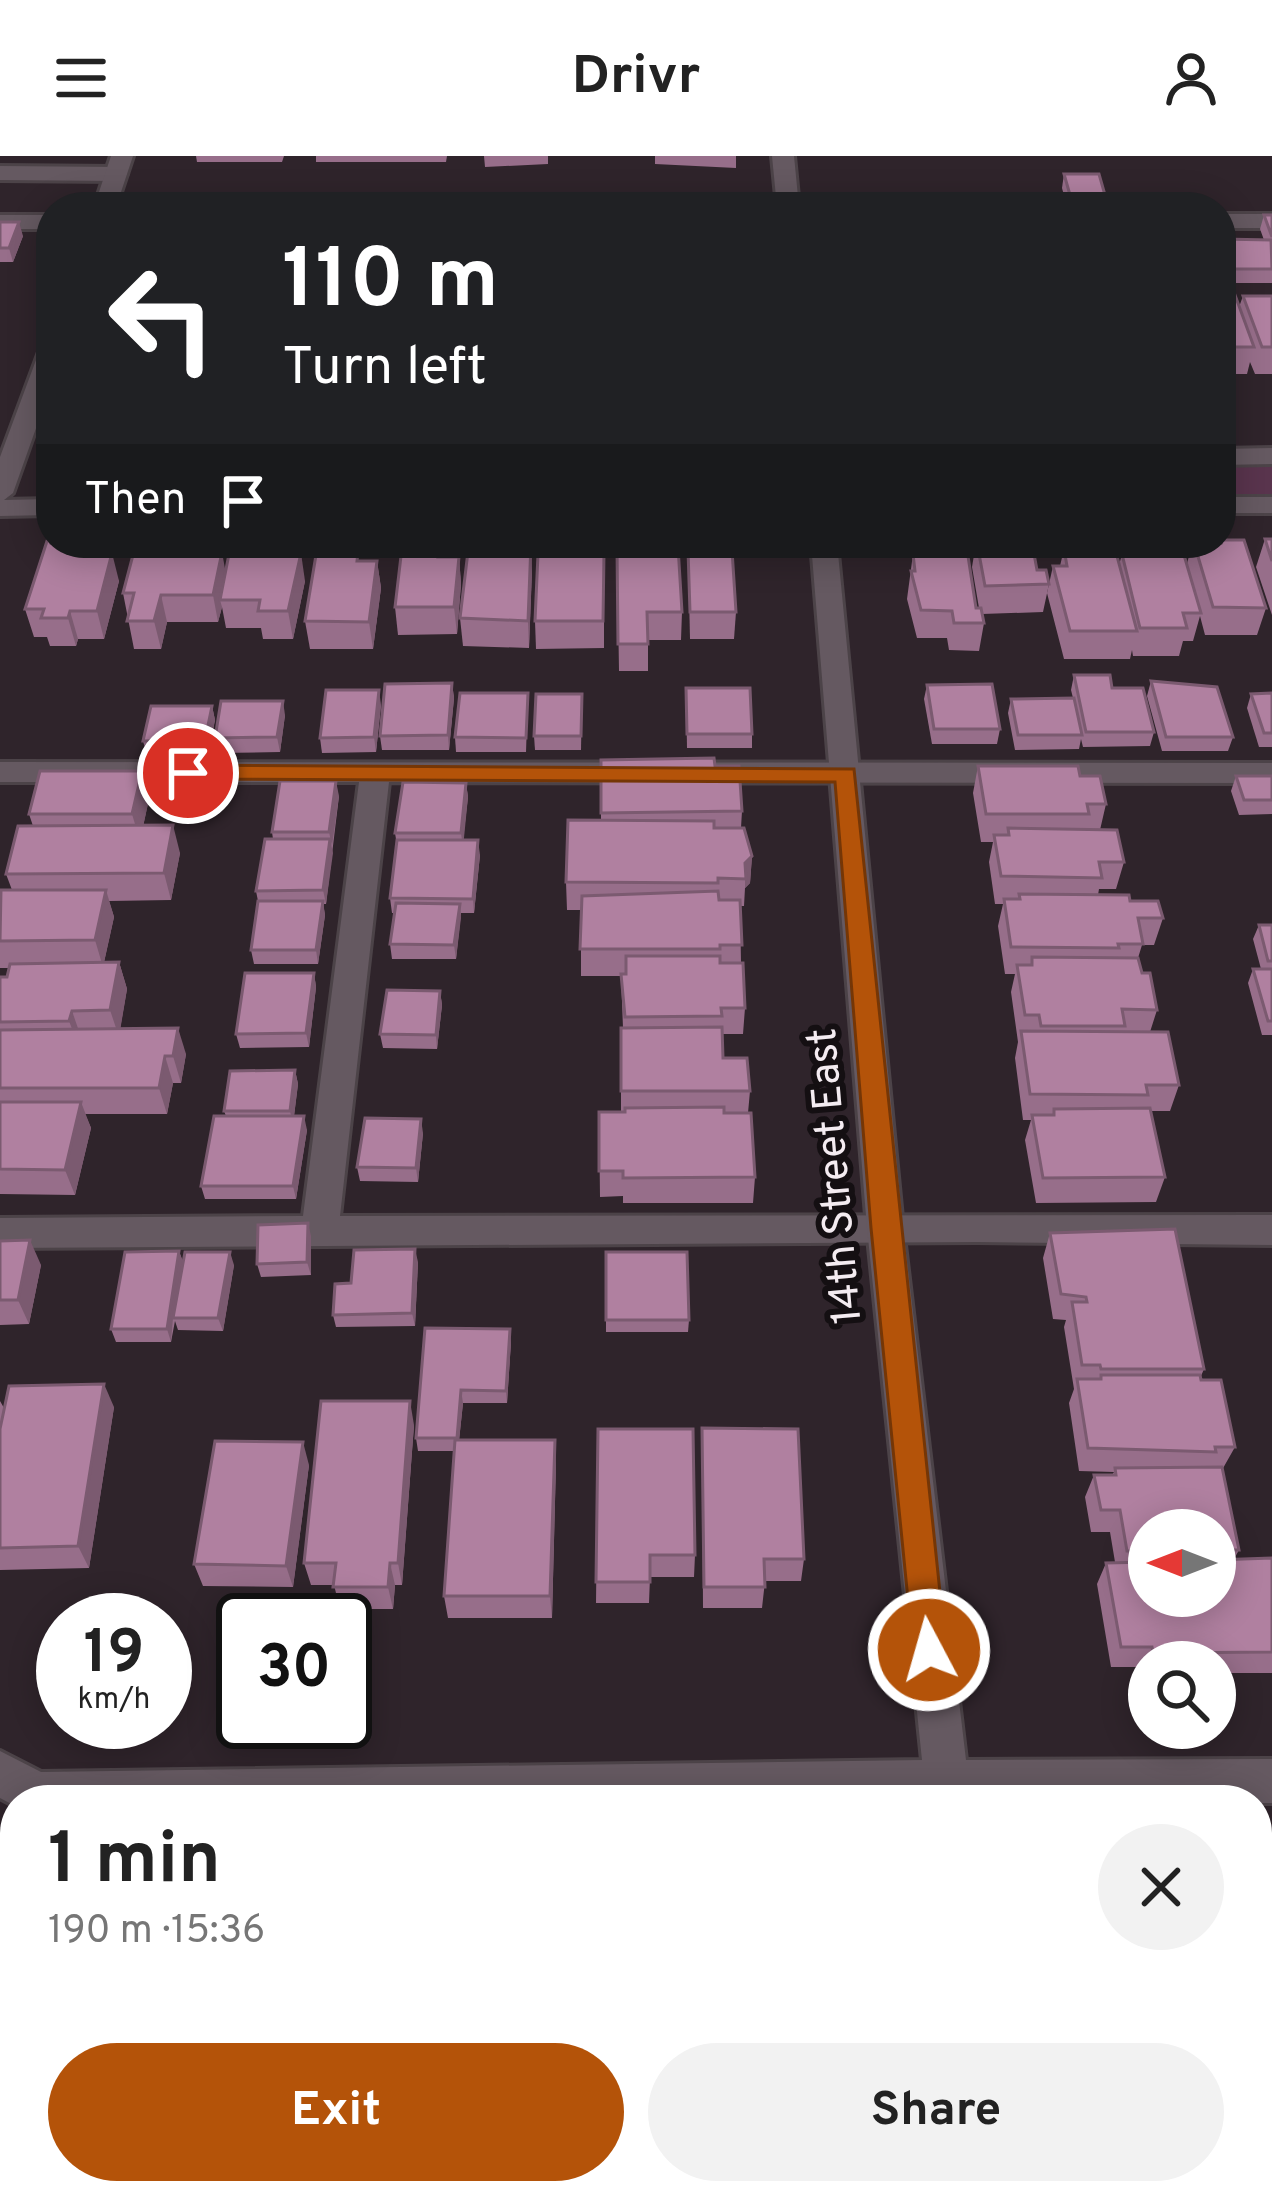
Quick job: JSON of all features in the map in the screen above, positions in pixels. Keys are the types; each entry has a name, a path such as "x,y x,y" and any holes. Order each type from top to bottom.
{"street":[{"path":"783,156 787,192"},
{"path":"0,173 119,165"},
{"path":"1236,221 1272,221"},
{"path":"0,222 36,222"},
{"path":"0,493 6,454 36,386"},
{"path":"6,454 36,455"},
{"path":"1236,457 1272,456"},
{"path":"1236,505 1272,505"},
{"path":"0,508 36,507"},
{"name":"14th Street East","path":"825,558 885,1228 946,1785"},
{"path":"0,772 1272,772"},
{"path":"320,1230 375,774"},
{"path":"0,1233 1272,1230"},
{"path":"1142,1785 1272,1781"}],"shaded area":[{"path":"1236,466 1272,466 1272,495 1236,496"}],"building":[{"path":"1064,174 1099,174 1104,192 1069,192"},
{"path":"0,222 19,222 9,248 0,248"},
{"path":"1236,239 1271,240 1272,269 1236,269"},
{"path":"1243,296 1272,296 1272,347 1262,347"},
{"path":"1236,298 1254,347 1236,347"},
{"path":"1236,540 1244,540 1266,608 1213,607 1198,558 1236,558"},
{"path":"42,558 111,558 97,611 41,618 44,609 25,609"},
{"path":"132,558 221,558 213,595 161,595 154,621 127,621 134,593 123,593"},
{"path":"228,558 300,558 288,611 258,611 260,600 220,600"},
{"path":"316,558 377,561 369,622 305,621"},
{"path":"401,558 459,558 454,607 395,607"},
{"path":"467,558 530,558 528,621 460,618"},
{"path":"538,558 604,558 603,621 535,621"},
{"path":"617,558 679,558 682,612 647,612 648,644 618,644"},
{"path":"688,558 733,558 736,612 690,612"},
{"path":"913,558 968,558 976,608 981,608 984,623 954,623 952,611 921,610 911,571 915,571"},
{"path":"980,558 1035,558 1037,570 1046,570 1049,584 985,586"},
{"path":"1066,558 1118,558 1137,631 1070,631 1053,566 1067,566"},
{"path":"1123,558 1185,558 1201,613 1183,613 1187,628 1140,628"},
{"path":"1074,675 1110,675 1112,688 1143,688 1154,732 1086,732"},
{"path":"1151,681 1217,687 1233,737 1166,737"},
{"path":"452,683 448,735 380,736 385,684"},
{"path":"992,684 1000,729 934,729 927,685"},
{"path":"686,688 750,688 752,734 687,734"},
{"path":"326,690 379,690 374,737 320,738"},
{"path":"460,693 528,693 526,738 455,737"},
{"path":"1272,693 1272,733 1264,733 1251,694"},
{"path":"536,694 582,694 581,736 534,736"},
{"path":"1074,698 1082,735 1018,735 1011,699"},
{"path":"221,701 283,701 277,737 215,738"},
{"path":"151,706 212,706 205,740 143,741"},
{"path":"714,758 715,766 739,766 742,811 601,813 601,760"},
{"path":"978,766 1078,766 1080,776 1100,776 1106,804 1087,804 1089,814 986,814"},
{"path":"40,771 142,771 132,814 29,814"},
{"path":"1236,776 1272,776 1272,800 1244,800"},
{"path":"280,781 336,781 329,832 272,832"},
{"path":"403,782 466,783 461,833 395,833"},
{"path":"568,820 714,821 714,828 744,828 752,856 745,863 746,879 566,882"},
{"path":"173,825 164,873 6,874 18,826"},
{"path":"1008,828 1117,830 1124,862 1099,862 1102,878 1001,876 994,835 1009,835"},
{"path":"265,839 330,839 323,890 256,891"},
{"path":"397,840 478,840 473,899 390,898"},
{"path":"1,890 106,890 95,940 0,941"},
{"path":"718,891 719,900 740,900 742,945 580,949 582,896"},
{"path":"1019,894 1129,895 1130,901 1158,901 1163,918 1138,918 1143,944 1011,947 1004,899 1020,899"},
{"path":"258,901 323,901 316,950 251,950"},
{"path":"396,903 460,904 454,945 390,944"},
{"path":"1259,925 1272,925 1272,961 1268,961"},
{"path":"626,956 720,956 720,963 743,963 745,1008 721,1008 722,1016 625,1017 621,974 626,974"},
{"path":"1032,957 1138,958 1142,973 1150,973 1157,1010 1122,1009 1125,1026 1041,1026 1039,1015 1025,1015 1017,965 1032,965"},
{"path":"119,962 110,1010 72,1011 69,1021 0,1022 0,977 7,977 10,964"},
{"path":"1253,969 1272,969 1272,1021 1268,1021"},
{"path":"245,973 314,973 306,1033 236,1034"},
{"path":"387,990 440,991 436,1035 380,1034"},
{"path":"722,1027 723,1058 747,1058 750,1091 621,1091 621,1028"},
{"path":"178,1028 173,1056 165,1056 159,1088 0,1088 0,1030"},
{"path":"1021,1031 1168,1032 1179,1085 1146,1085 1148,1095 1030,1094"},
{"path":"295,1070 290,1111 224,1111 230,1071"},
{"path":"0,1102 81,1102 65,1170 0,1169"},
{"path":"724,1107 724,1113 751,1113 755,1177 623,1178 623,1171 599,1171 599,1112"},
{"path":"1150,1108 1165,1177 1043,1178 1032,1115 1054,1115 1054,1109"},
{"path":"214,1116 304,1116 293,1186 201,1186"},
{"path":"365,1118 421,1119 416,1168 357,1167"},
{"path":"308,1223 307,1262 257,1264 258,1225"},
{"path":"1175,1229 1204,1369 1082,1365 1072,1302 1087,1302 1086,1297 1061,1294 1050,1233"},
{"path":"30,1240 18,1300 0,1300 0,1241"},
{"path":"415,1249 412,1313 333,1315 335,1284 351,1283 354,1250"},
{"path":"179,1251 167,1329 111,1329 125,1252"},
{"path":"185,1252 230,1252 218,1318 173,1318"},
{"path":"606,1252 687,1252 689,1320 606,1320"},
{"path":"425,1328 510,1329 506,1391 461,1390 457,1438 416,1438"},
{"path":"1101,1375 1200,1375 1201,1380 1221,1380 1235,1447 1215,1447 1216,1452 1088,1448 1077,1379 1101,1379"},
{"path":"104,1384 78,1546 0,1548 0,1429 9,1386"},
{"path":"321,1401 410,1401 398,1563 390,1563 388,1587 333,1587 336,1563 304,1563"},
{"path":"702,1428 798,1429 804,1559 764,1559 765,1587 704,1587"},
{"path":"598,1429 693,1429 695,1555 650,1555 650,1582 596,1582"},
{"path":"455,1440 555,1440 550,1596 444,1596"},
{"path":"215,1441 303,1442 286,1566 194,1564"},
{"path":"1222,1467 1231,1509 1128,1509 1127,1551 1120,1510 1101,1510 1094,1475 1116,1475 1115,1468"},
{"path":"1272,1558 1272,1652 1236,1652 1236,1641 1128,1641 1128,1647 1121,1647 1106,1563 1128,1562 1128,1617 1236,1617 1236,1559"}],"route":[{"path":"188,773 846,774 885,1228 929,1650"}]}
